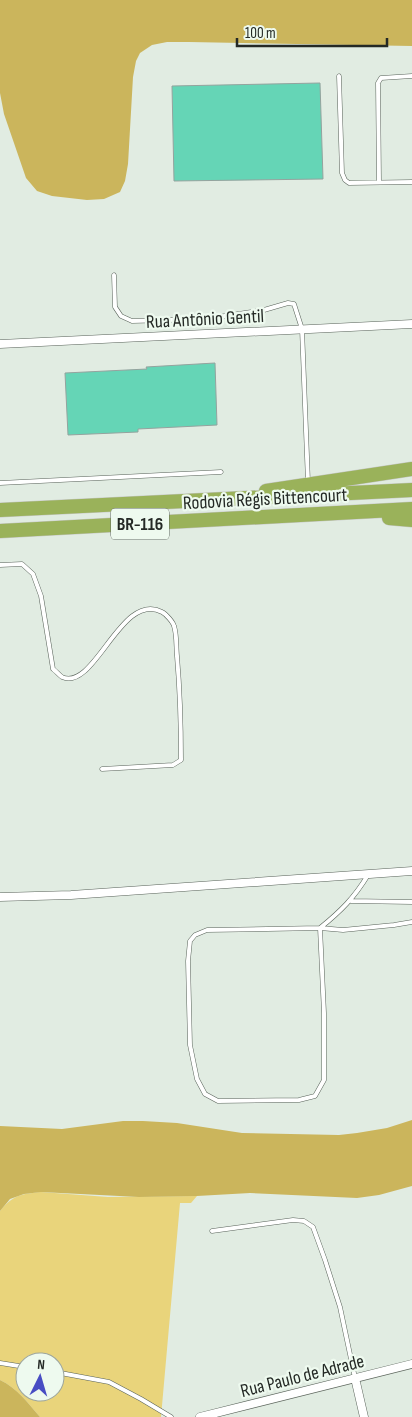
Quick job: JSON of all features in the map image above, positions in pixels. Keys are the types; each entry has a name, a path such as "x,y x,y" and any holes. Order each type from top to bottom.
{"highway":[{"path":"188,502 412,468"},
{"name":"Rodovia Régis Bittencourt","path":"0,510 412,490"},
{"name":"Rodovia Régis Bittencourt","path":"0,531 412,509"},
{"path":"281,516 412,520"}],"street":[{"name":"Rua Antônio Gentil","path":"0,344 412,324"},
{"path":"0,897 70,895 412,871"},
{"name":"Rua Paulo de Adrade","path":"200,1417 412,1364"},
{"path":"355,1378 364,1417"}],"lane":[{"path":"339,76 342,173 345,180 349,182 412,182"},
{"path":"379,182 378,83 381,78 386,76 412,76"},
{"path":"114,275 115,307 121,316 132,321 205,318 264,310 288,303 294,304 302,329 308,484"},
{"path":"0,483 220,472"},
{"path":"0,566 22,564 33,574 41,596 53,669 62,677 73,678 88,670 117,630 138,611 149,608 163,612 174,624 179,676 181,760 173,765 102,769"},
{"path":"320,928 352,901 368,874"},
{"path":"352,901 412,902"},
{"path":"320,928 324,1013 324,1080 315,1096 299,1100 218,1101 205,1094 197,1079 190,1046 188,961 190,941 196,935 207,930 320,928 343,930 394,926 412,922"},
{"path":"212,1231 293,1220 304,1221 313,1227 340,1307 355,1378"},
{"path":"0,1363 15,1365"},
{"path":"65,1374 109,1382 142,1399 170,1417"}],"shaded area":[{"path":"0,0 412,0 412,46 189,42 167,42 152,45 140,53 136,61 133,77 128,164 125,181 120,192 104,199 87,200 52,196 37,191 26,178 4,114 0,93"},
{"path":"412,1120 412,1186 379,1195 357,1198 250,1193 139,1197 41,1192 24,1194 10,1199 0,1211 0,1126 62,1129 123,1121 143,1121 177,1123 242,1133 339,1135 387,1128"},
{"path":"41,1192 108,1197 197,1196 191,1203 180,1203 161,1417 40,1417 28,1402 65,1402 65,1352 15,1352 15,1390 0,1380 0,1211 13,1198"},
{"path":"0,1380 15,1390 15,1402 28,1402 40,1417 0,1417"}],"building":[{"path":"320,83 323,179 174,181 172,86"},
{"path":"215,363 217,425 138,429 138,432 68,435 65,373"}]}
